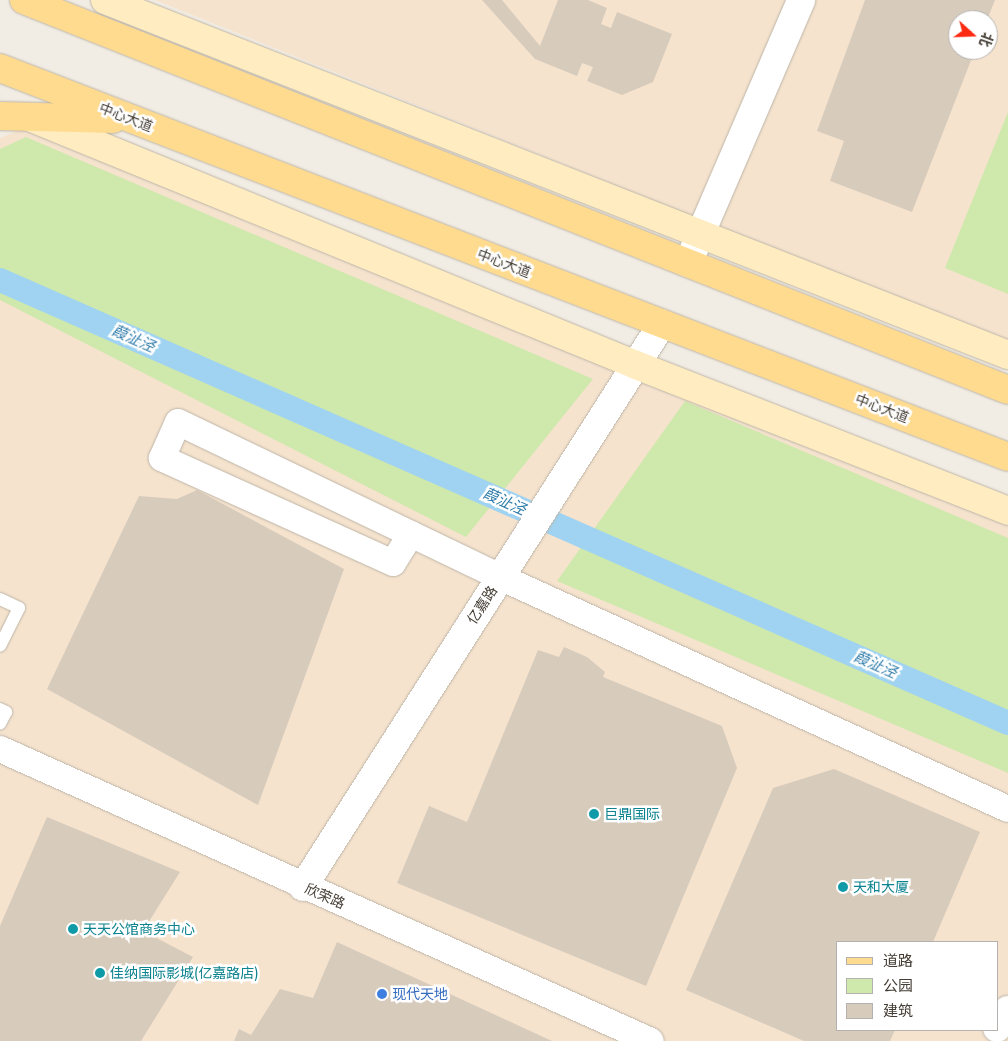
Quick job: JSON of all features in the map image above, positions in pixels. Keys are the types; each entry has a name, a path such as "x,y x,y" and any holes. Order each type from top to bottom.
{"main road":[{"path":"24,0 1008,390"},
{"path":"79,0 101,31"},
{"path":"106,0 1008,355"},
{"name":"中心大道","path":"0,68 1008,457"},
{"path":"0,116 131,119"},
{"path":"32,118 636,365 1008,511"}],"street":[{"path":"688,263 699,233 801,0"},
{"name":"亿嘉路","path":"302,887 521,545 555,488 662,324"},
{"path":"411,534 393,563 162,458 178,422 411,534 500,577 1008,809"},
{"name":"欣荣路","path":"0,749 302,887 651,1041"},
{"path":"998,1026 1008,1010"}],"lane":[{"path":"0,599 19,608 0,646"},
{"path":"0,709 6,712 0,724"}],"shaded area":[{"path":"155,0 1008,0 1008,343"},
{"path":"23,129 1008,526 1008,1041 0,1041 0,138"}],"green space":[{"path":"1008,112 1008,294 945,268"},
{"path":"26,137 593,379 466,537 0,300 0,149"},
{"path":"685,401 1008,538 1008,773 557,581"}],"building":[{"path":"482,0 502,0 540,46 558,0 588,0 607,8 601,24 611,28 617,12 672,34 653,82 622,95 587,81 593,67 582,63 577,76 535,59"},
{"path":"865,0 995,0 991,10 948,10 948,60 971,60 912,212 830,181 844,141 817,131"},
{"path":"197,490 344,569 258,805 47,689 139,496 177,499"},
{"name":"巨鼎国际","path":"564,647 587,657 605,672 603,677 722,726 737,768 646,986 397,883 429,806 467,822 538,650 559,657"},
{"name":"天和大厦","path":"834,769 980,832 933,941 836,941 836,1031 895,1031 890,1041 804,1041 686,990 773,788"},
{"name":"天天公馆商务中心","path":"47,817 180,872 143,931 193,957 141,1041 0,1041 0,926"},
{"name":"现代天地","path":"337,942 552,1041 234,1041 239,1029 251,1035 280,989 313,998"}],"waterway":[{"name":"葭沚泾","path":"0,280 1008,723"}],"place":[{"name":"巨鼎国际","path":"594,814"},
{"name":"天和大厦","path":"843,887"},
{"name":"天天公馆商务中心","path":"73,929"},
{"name":"佳纳国际影城(亿嘉路店)","path":"100,973"},
{"name":"现代天地","path":"382,994"}]}
